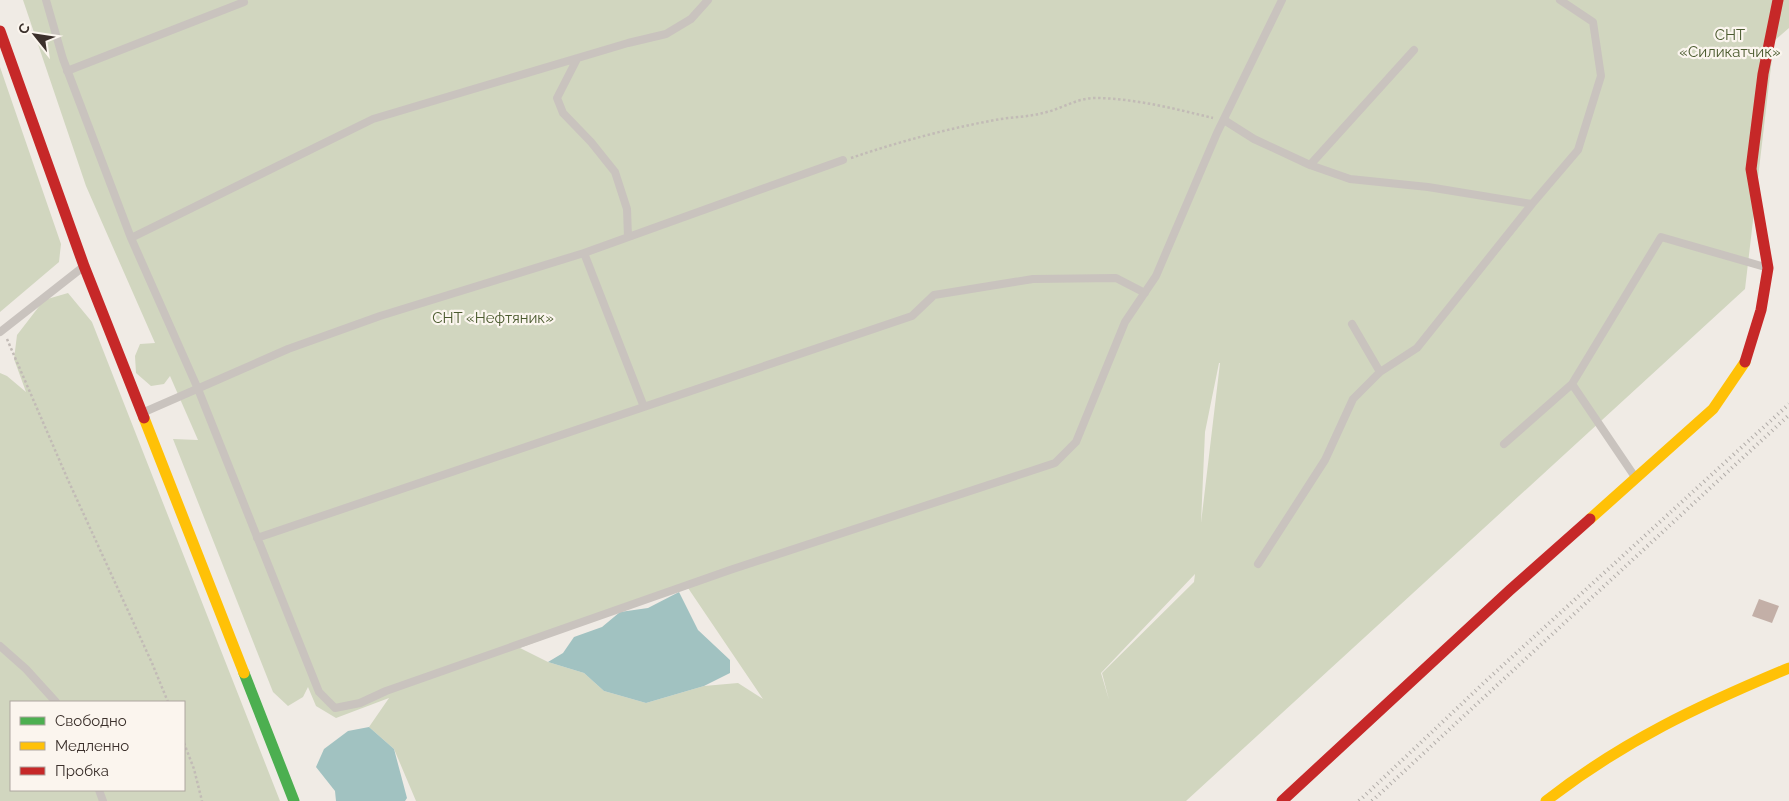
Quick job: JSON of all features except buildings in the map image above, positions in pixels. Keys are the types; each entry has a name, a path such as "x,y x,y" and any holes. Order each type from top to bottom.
{"street":[{"path":"1282,801 1503,597 1713,409 1746,360 1761,310 1768,268 1751,169 1762,74 1775,5"},
{"path":"0,31 84,266 294,801"},
{"path":"1546,801 1608,755 1672,719 1789,668"}],"lane":[{"path":"46,0 68,71 131,238 198,389 319,692 335,708 360,703 386,691 730,570 1056,463 1076,442 1125,322 1156,276 1217,133 1282,0"},
{"path":"131,238 373,119 666,34 691,19 708,0"},
{"path":"1258,564 1325,460 1353,399 1380,372 1417,348 1532,204 1578,150 1601,76 1593,22 1560,0"},
{"path":"68,71 244,2"},
{"path":"1310,165 1414,50"},
{"path":"577,59 557,98 562,114 591,142 615,172 627,209 628,237"},
{"path":"1224,120 1254,139 1310,165 1350,179 1428,187 1532,204"},
{"path":"141,414 288,349 380,316 584,252 843,160"},
{"path":"1504,444 1572,384 1661,237 1768,268"},
{"path":"584,252 644,407"},
{"path":"1,330 84,266"},
{"path":"257,538 912,316 934,294 1033,279 1116,278 1145,293"},
{"path":"1352,324 1380,372"},
{"path":"1572,384 1636,478"},
{"path":"0,646 26,669 55,701"}],"path":[{"path":"843,160 894,143 995,120 1044,113 1076,101 1096,98 1176,109 1224,120"},
{"path":"1,330 168,701"},
{"path":"185,746 194,769 202,801"}],"green space":[{"name":"СНТ «Нефтяник»","path":"23,0 1789,0 1789,28 1774,41 1745,289 1186,801 416,801 394,749 369,727 389,698 336,718 316,706 308,687 303,697 288,706 273,692 173,439 198,440 170,376 164,384 151,386 136,373 135,356 140,344 155,343 86,186","holes":["1220,363 1201,523 1205,432","1195,574 1194,582 1102,673 1109,700 1101,673","686,585 763,699 738,683 704,686 646,703 604,691 584,673 548,662 520,648"]},
{"path":"0,67 61,244 59,262 0,312"},
{"path":"68,293 92,322 280,801 0,801 0,373 7,376 26,392 14,359 17,335 44,300"}],"water":[{"path":"679,592 698,630 730,660 730,673 704,686 646,703 604,691 584,673 548,662 563,653 574,637 602,627 620,612 648,608"},
{"path":"369,727 394,749 407,798 405,801 336,801 335,791 316,767 324,749 348,731"}],"railway":[{"path":"1359,801 1489,678 1789,404"},
{"path":"1372,801 1789,415"}],"traffic: fast":[{"path":"244,673 294,801"}],"traffic: slow":[{"path":"1590,519 1713,409 1745,362"},
{"path":"144,418 244,673"},
{"path":"1546,801 1633,742 1724,696 1789,668"}],"traffic: jam":[{"path":"1745,362 1761,310 1768,268 1751,169 1763,74 1778,0"},
{"path":"0,31 84,266 144,418"},
{"path":"1282,801 1510,590 1590,519"}],"park label":[{"name":"СНТ «Силикатчик»","path":"1730,44"}]}
